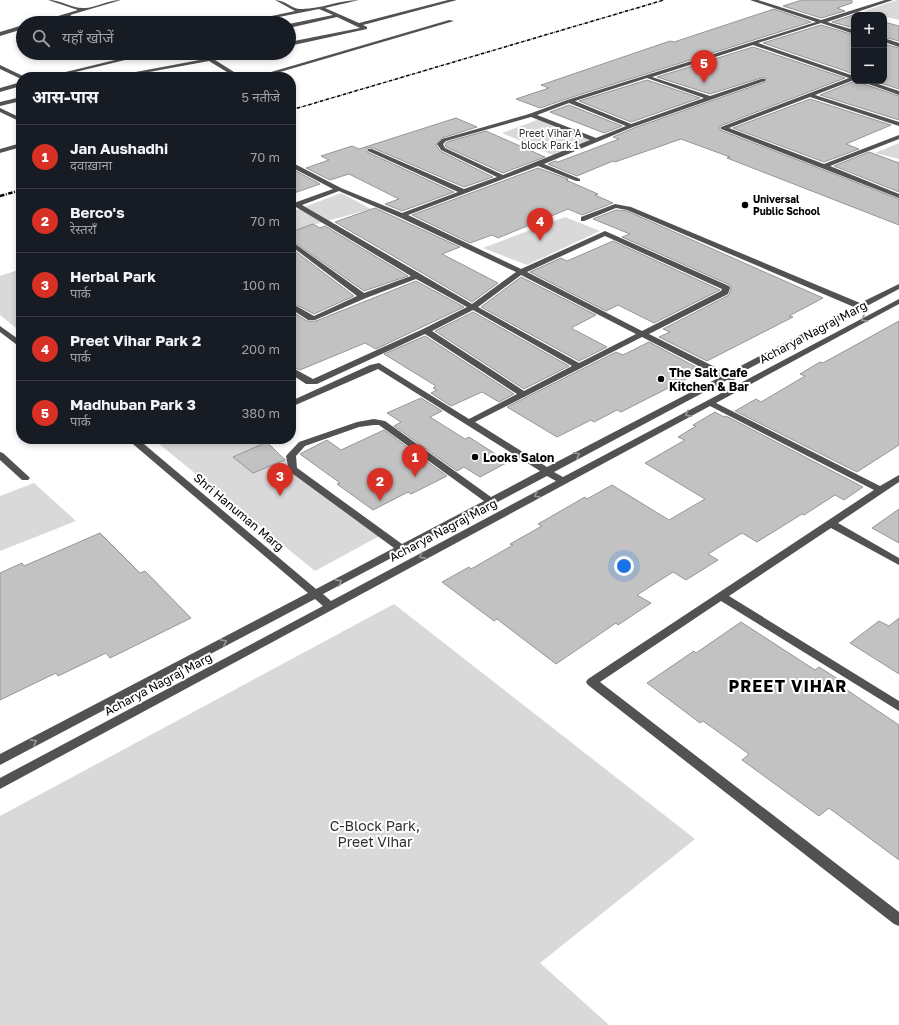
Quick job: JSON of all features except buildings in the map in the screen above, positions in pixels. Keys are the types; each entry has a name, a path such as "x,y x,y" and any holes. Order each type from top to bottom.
{"street":[{"path":"51,0 83,10"},
{"path":"62,16 118,0"},
{"path":"278,0 300,12"},
{"path":"279,16 356,0"},
{"path":"358,24 454,0"},
{"path":"753,0 851,31"},
{"path":"502,177 443,149 440,144 444,140 531,115 569,100 648,77 890,0"},
{"path":"296,43 364,28 321,8"},
{"path":"296,25 337,16"},
{"path":"274,72 451,21"},
{"path":"0,34 16,29"},
{"path":"887,41 899,45"},
{"path":"753,43 851,77"},
{"path":"67,72 113,60"},
{"path":"147,60 162,68"},
{"path":"140,72 211,60 231,72"},
{"path":"0,67 16,75"},
{"path":"648,77 710,98"},
{"path":"851,79 723,128 899,196"},
{"path":"402,215 538,164 631,126 763,80"},
{"path":"872,84 899,93"},
{"path":"0,90 16,85"},
{"path":"810,95 899,124"},
{"path":"0,104 16,100"},
{"path":"569,100 631,126"},
{"path":"0,110 16,118"},
{"path":"531,115 595,140"},
{"path":"824,166 899,137"},
{"path":"0,151 16,146"},
{"path":"370,150 464,192"},
{"path":"538,164 578,180"},
{"path":"296,167 339,189 402,215 521,272 742,384"},
{"path":"296,205 339,189"},
{"path":"584,219 615,206 629,208 859,306"},
{"path":"296,207 578,366"},
{"path":"296,373 309,382 314,382 426,331 473,307 521,272 606,233 726,288 726,292 469,422"},
{"path":"296,247 362,296"},
{"path":"296,308 314,319 362,296 417,276"},
{"name":"Acharya Nagraj Marg","path":"0,760 899,286"},
{"name":"Acharya Nagraj Marg","path":"0,784 899,301"},
{"path":"0,328 16,342"},
{"path":"426,331 523,394"},
{"path":"296,402 373,367 379,366 562,481"},
{"path":"710,403 881,490"},
{"path":"401,548 292,470 291,456 302,444 357,424 374,422 382,423 491,501"},
{"name":"Shri Hanuman Marg","path":"138,444 330,606"},
{"path":"0,456 25,478"},
{"path":"899,478 592,682 899,920"},
{"path":"830,523 899,562"},
{"path":"721,596 899,707"}],"green space":[{"path":"899,0 899,20 887,17 887,12 864,11"},
{"name":"Preet Vihar A block Park 1","path":"540,119 593,141 555,156 502,133"},
{"path":"899,143 899,159 875,153"},
{"path":"341,193 371,209 296,230 296,210"},
{"path":"565,217 600,231 527,265 483,248"},
{"path":"16,271 16,328 0,315 0,276"},
{"path":"159,444 266,444 385,533 315,571"},
{"path":"34,483 76,521 0,551 0,496"},
{"name":"C-Block Park, Preet Vihar","path":"394,604 695,839 540,963 609,1025 0,1025 0,816"}],"railway":[{"path":"296,109 664,0"},
{"path":"0,196 16,191"}],"place":[{"name":"Madhuban Park 3","path":"704,83"},
{"name":"Universal Public School","path":"745,205"},
{"name":"Preet Vihar Park 2","path":"540,241"},
{"name":"The Salt Cafe Kitchen & Bar","path":"661,379"},
{"name":"Looks Salon","path":"475,457"},
{"name":"Jan Aushadhi","path":"415,477"},
{"name":"Herbal Park","path":"280,496"},
{"name":"Berco's","path":"380,501"}],"district":[{"name":"PREET VIHAR","path":"788,686"}]}
